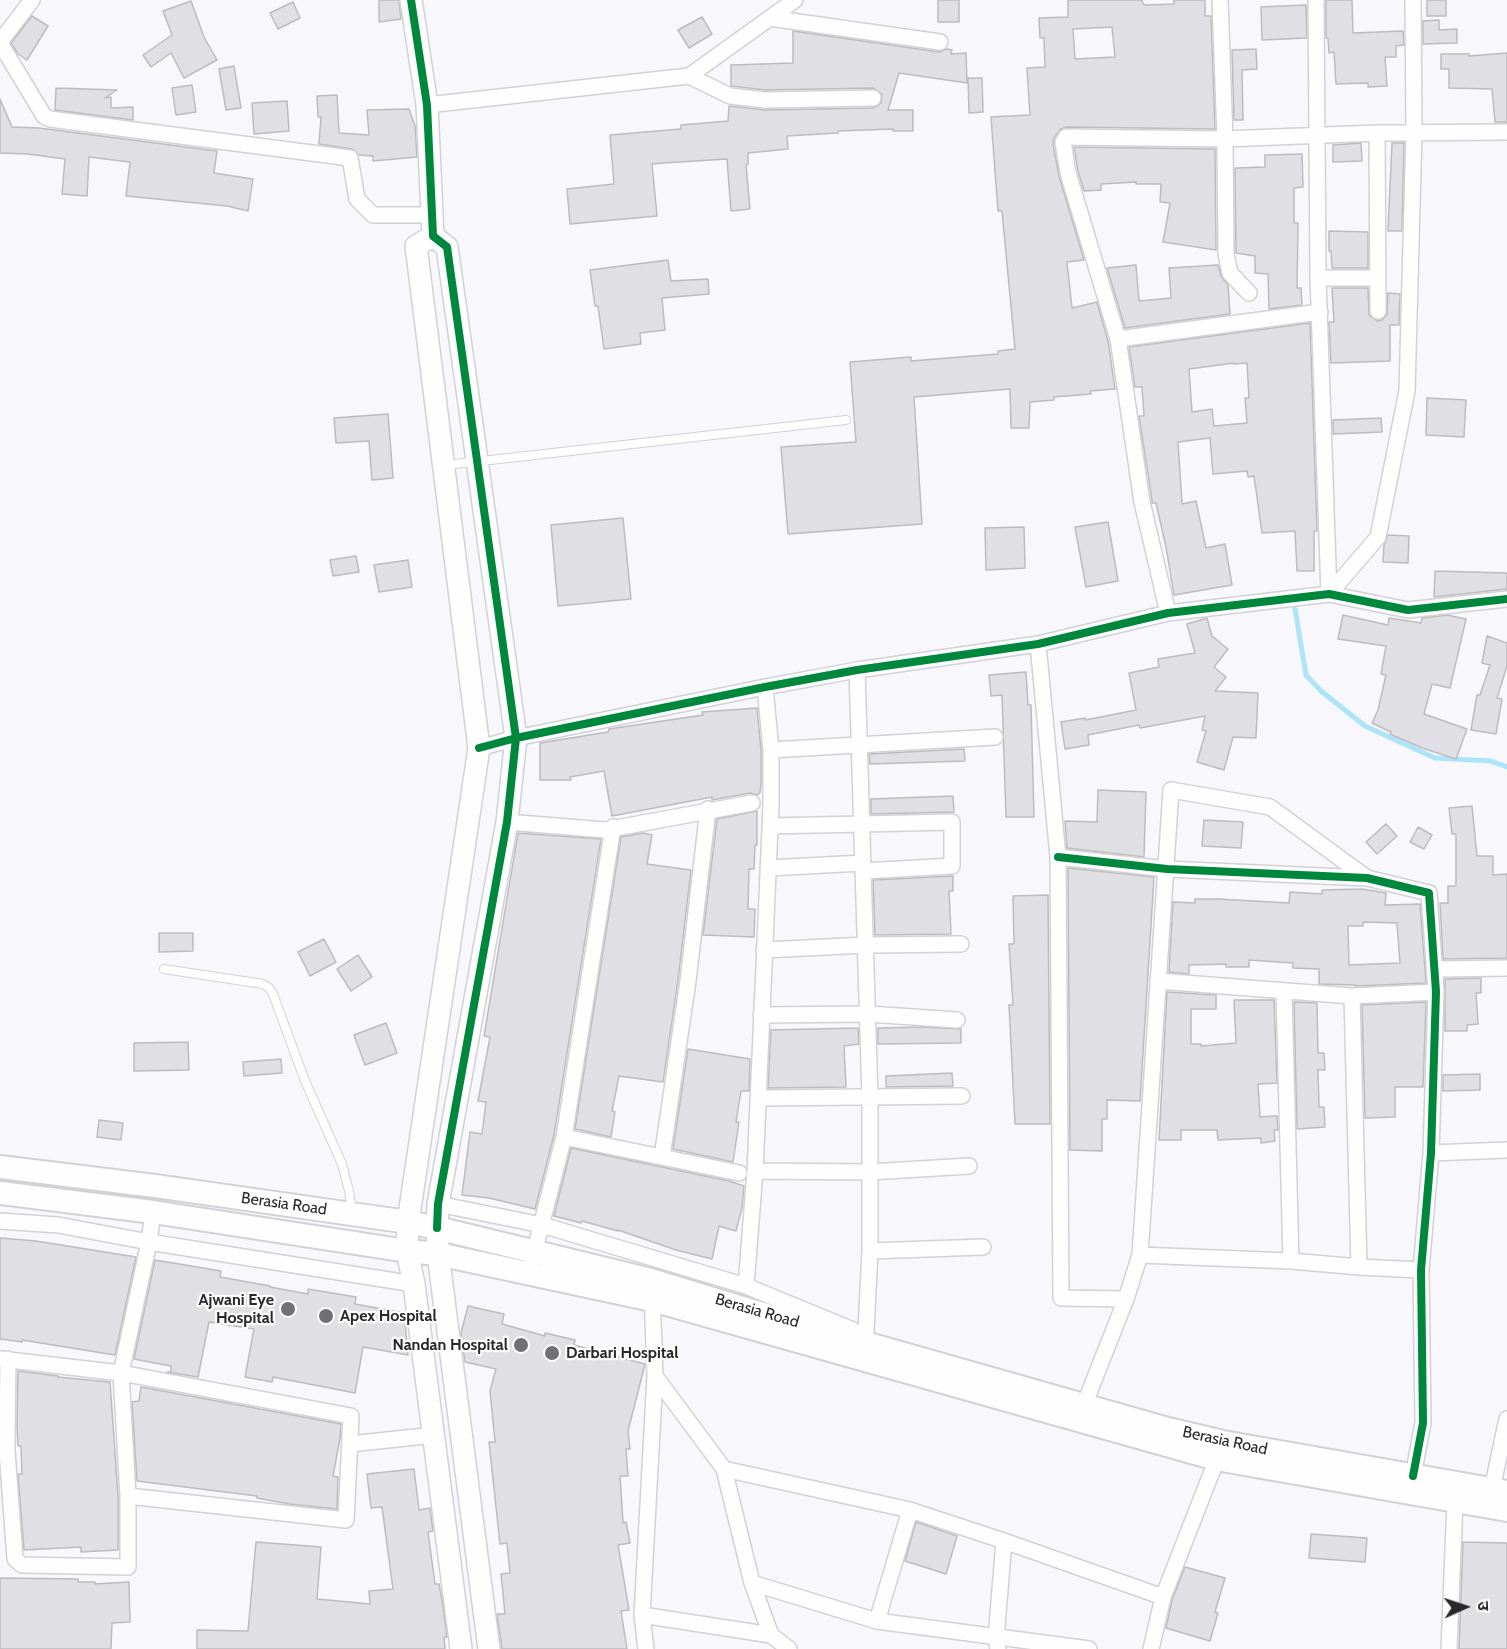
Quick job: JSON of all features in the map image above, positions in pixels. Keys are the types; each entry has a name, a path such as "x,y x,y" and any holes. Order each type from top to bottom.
{"main road":[{"name":"Berasia Road","path":"0,1167 155,1186 437,1228 532,1262 652,1290 866,1346 1080,1413 1168,1429 1220,1451 1457,1492 1500,1490"},
{"name":"Berasia Road","path":"0,1193 153,1212 407,1251 532,1262"},
{"name":"Berasia Road","path":"1220,1451 1413,1476 1507,1510"}],"street":[{"path":"32,0 0,43 44,116 50,119 350,158 357,199 373,215 433,225"},
{"path":"411,0 427,105 433,225 447,247 516,738 507,822 438,1204 437,1228 438,1254 489,1649"},
{"path":"427,105 690,76 795,0"},
{"path":"1220,0 1226,254 1230,273 1249,293"},
{"path":"1316,0 1318,278 1329,594"},
{"path":"1329,594 1378,537 1407,391 1414,132 1413,0"},
{"path":"770,18 940,42"},
{"path":"690,76 730,96 765,100 873,98"},
{"path":"1168,613 1142,502 1118,339 1068,173 1063,142 1066,137 1225,139 1414,132 1507,132"},
{"path":"1377,133 1378,311"},
{"path":"433,225 416,246 479,748 408,1222 407,1251 414,1284 461,1649"},
{"path":"1318,278 1378,278"},
{"path":"1118,339 1320,312"},
{"path":"479,748 516,738 765,687 857,670 1038,644 1168,613 1329,594 1407,610 1507,599"},
{"path":"1038,644 1058,857 1061,1298 1126,1299"},
{"path":"438,1204 542,1225 746,1286 866,1346 870,1251 870,1099 857,670"},
{"path":"746,1286 755,1171 770,826 771,750 765,687"},
{"path":"771,750 995,737"},
{"path":"1080,1413 1126,1299 1140,1255 1171,790 1270,807 1367,878"},
{"path":"507,822 595,829 752,802"},
{"path":"662,1157 688,981 708,809"},
{"path":"768,868 952,866 952,822 770,826"},
{"path":"532,1262 564,1137 614,827"},
{"path":"1058,857 1167,869 1367,878 1430,893 1436,992 1431,1153 1421,1270 1423,1423 1413,1476"},
{"path":"764,950 866,945 961,944"},
{"path":"1436,969 1507,968"},
{"path":"1158,981 1352,996 1436,992"},
{"path":"1284,992 1291,1261"},
{"path":"1352,996 1359,1267"},
{"path":"761,1015 868,1014 957,1020"},
{"path":"758,1098 870,1099 962,1096"},
{"path":"564,1137 739,1173"},
{"path":"1431,1153 1507,1150"},
{"path":"755,1171 870,1172 969,1166"},
{"path":"128,1496 346,1520 351,1416 121,1373 4,1359 4,1451 15,1559 22,1565 128,1567 128,1496 121,1373 149,1242 153,1212"},
{"path":"0,1221 58,1225 149,1242 414,1284"},
{"path":"870,1251 983,1247"},
{"path":"1140,1255 1291,1261 1421,1270"},
{"path":"646,1649 642,1615 655,1376 652,1290"},
{"path":"655,1376 724,1469 752,1583 771,1635"},
{"path":"1500,1490 1507,1419"},
{"path":"350,1444 434,1435"},
{"path":"1151,1649 1163,1597 1220,1451"},
{"path":"724,1469 910,1510 1163,1597"},
{"path":"1449,1649 1457,1492"},
{"path":"877,1621 910,1510"},
{"path":"447,1532 473,1529"},
{"path":"997,1644 1004,1541"},
{"path":"752,1583 877,1621 997,1644 1089,1649"},
{"path":"642,1615 771,1635 789,1649"}],"lane":[{"path":"444,465 846,420"},
{"path":"164,969 263,984 269,988 305,1081 342,1164 352,1214"}],"building":[{"path":"379,0 399,0 401,19 379,22"},
{"path":"938,0 959,0 959,22 938,22"},
{"path":"1068,0 1142,0 1146,5 1174,4 1174,0 1205,0 1205,16 1211,16 1215,129 1066,127 1061,129 1054,138 1059,176 1084,260 1067,262 1072,308 1097,302 1108,341 1115,389 1090,391 1091,394 1054,397 1054,400 1030,402 1029,428 1011,428 1010,389 914,397 922,524 788,534 781,447 856,442 850,362 911,357 911,361 998,354 998,351 1015,349 1002,211 998,211 991,117 1030,115 1027,68 1045,67 1044,38 1040,38 1039,18 1068,17","holes":["1112,27 1115,57 1075,59 1073,29"]},
{"path":"1326,0 1352,0 1353,33 1403,31 1404,45 1396,46 1396,57 1385,57 1387,86 1368,87 1368,83 1336,84 1334,52 1329,53 1328,38 1326,38"},
{"path":"1427,0 1446,0 1446,16 1427,16"},
{"path":"191,1 204,37 217,60 184,78 171,53 151,67 143,55 172,35 163,11"},
{"path":"293,2 300,18 278,29 270,13"},
{"path":"1306,5 1307,38 1262,40 1261,7"},
{"path":"32,16 48,26 27,60 18,54 11,43"},
{"path":"702,17 712,34 689,48 678,30"},
{"path":"1439,20 1439,30 1457,29 1457,43 1423,44 1423,21"},
{"path":"793,31 939,52 947,49 952,50 951,54 966,53 967,83 899,73 888,110 913,110 913,131 893,131 893,129 838,131 838,133 787,136 788,149 748,153 748,164 746,165 750,209 731,211 727,159 663,163 652,164 657,216 570,224 567,189 614,184 610,135 681,129 681,125 728,121 729,106 765,110 873,108 881,103 882,94 873,88 765,90 731,86 731,65 793,63"},
{"path":"1256,49 1257,69 1242,70 1243,120 1234,120 1232,50"},
{"path":"1507,53 1507,122 1495,122 1492,89 1449,88 1449,69 1441,69 1441,54 1469,54 1469,56"},
{"path":"234,66 241,108 226,110 219,69"},
{"path":"968,78 982,78 983,112 969,113"},
{"path":"192,85 196,112 176,115 172,88"},
{"path":"56,88 117,90 105,98 111,97 111,108 133,107 133,120 55,110"},
{"path":"337,95 339,133 369,135 367,110 409,109 415,126 417,157 373,161 373,156 359,155 352,149 319,144 321,117 318,117 317,96"},
{"path":"0,99 12,127 39,128 217,151 214,173 253,179 248,211 227,206 126,196 130,162 89,157 87,196 62,194 65,159 0,153"},
{"path":"287,101 289,131 254,134 252,103"},
{"path":"1361,143 1362,161 1333,162 1333,145"},
{"path":"1392,143 1404,143 1402,231 1388,231"},
{"path":"1074,147 1215,149 1216,250 1163,242 1170,203 1160,202 1161,184 1136,184 1136,182 1101,184 1101,190 1084,191"},
{"path":"1302,154 1303,187 1294,188 1294,223 1298,223 1297,288 1301,288 1302,305 1269,309 1268,274 1255,273 1255,256 1236,253 1235,168 1265,167 1265,155"},
{"path":"1329,231 1368,232 1368,268 1332,268"},
{"path":"668,260 671,281 708,279 709,294 662,298 665,330 640,333 641,344 604,349 590,270"},
{"path":"1136,265 1139,301 1171,298 1169,268 1218,265 1221,276 1228,285 1230,314 1125,328 1107,268"},
{"path":"1332,288 1368,288 1369,315 1377,321 1387,315 1388,293 1400,294 1399,325 1390,325 1390,361 1331,363 1329,322 1334,322"},
{"path":"1310,323 1317,531 1314,531 1314,571 1297,571 1295,531 1262,533 1254,476 1248,477 1247,471 1213,474 1210,438 1178,442 1182,504 1196,501 1206,548 1225,544 1232,585 1174,595 1156,503 1152,503 1139,416 1144,416 1142,387 1135,387 1129,347","holes":["1247,363 1249,398 1245,398 1247,423 1214,426 1212,409 1192,412 1189,369"]},
{"path":"1427,398 1466,400 1464,437 1426,435"},
{"path":"388,414 393,478 372,480 369,441 336,443 334,418"},
{"path":"1381,418 1382,432 1333,434 1333,420"},
{"path":"623,518 631,599 558,606 551,525"},
{"path":"1108,522 1118,581 1086,587 1075,527"},
{"path":"1024,527 1025,568 986,570 985,528"},
{"path":"1388,535 1409,536 1408,563 1383,562 1384,545"},
{"path":"356,556 359,572 333,576 330,560"},
{"path":"408,560 412,587 379,592 374,565"},
{"path":"1435,571 1507,573 1507,589 1434,597"},
{"path":"1343,615 1388,625 1389,618 1421,623 1422,618 1447,615 1466,619 1450,688 1432,684 1424,714 1467,729 1456,759 1422,748 1372,723 1378,710 1386,675 1381,674 1386,646 1338,639"},
{"path":"1207,618 1212,636 1228,649 1214,667 1226,677 1215,691 1258,693 1256,738 1233,737 1224,770 1197,762 1206,731 1202,730 1205,716 1088,735 1089,745 1065,749 1061,722 1085,718 1085,720 1136,710 1129,673 1159,667 1158,659 1195,653 1187,624"},
{"path":"1487,636 1507,643 1507,666 1497,698 1502,699 1496,734 1471,730 1477,695 1480,695 1490,665 1482,663"},
{"path":"1026,672 1028,705 1031,705 1034,817 1006,817 1002,695 991,696 989,675"},
{"path":"757,708 761,783 760,793 757,795 750,793 712,800 712,797 612,816 604,771 570,777 571,780 540,780 540,743 608,732 609,729 703,715 702,712"},
{"path":"964,749 965,761 870,764 869,754"},
{"path":"1098,790 1146,792 1144,857 1067,848 1065,821 1097,822"},
{"path":"953,796 954,812 871,814 871,799"},
{"path":"1472,806 1477,856 1493,856 1493,875 1507,874 1507,958 1443,959 1440,903 1448,903 1448,886 1456,886 1456,834 1452,834 1449,808"},
{"path":"757,811 757,845 755,845 754,869 749,869 748,909 755,909 754,937 703,935 717,819"},
{"path":"1204,820 1243,822 1241,848 1202,846"},
{"path":"1386,824 1397,836 1377,854 1366,842"},
{"path":"1418,827 1432,835 1424,849 1410,842"},
{"path":"518,833 601,839 554,1135 535,1209 489,1198 462,1195 470,1132 482,1134 486,1102 478,1101 490,1037 484,1036"},
{"path":"643,833 652,835 647,864 691,870 663,1082 619,1076 612,1111 615,1112 611,1137 575,1129 621,837"},
{"path":"1068,868 1154,877 1140,1101 1107,1100 1107,1119 1102,1119 1102,1151 1070,1150"},
{"path":"953,876 953,891 949,891 951,934 875,935 873,880"},
{"path":"1362,889 1386,893 1385,905 1420,904 1426,983 1355,986 1319,984 1319,969 1293,968 1293,963 1249,960 1249,967 1226,967 1226,964 1189,965 1189,974 1169,972 1173,902 1195,903 1195,899 1218,899 1289,903 1290,892 1322,894 1322,890","holes":["1363,922 1397,923 1400,963 1349,965 1348,926 1363,926"]},
{"path":"1048,895 1050,1124 1015,1124 1009,1005 1013,1005 1009,944 1014,944 1013,896"},
{"path":"159,933 193,933 193,951 159,952"},
{"path":"324,939 336,962 310,976 298,952"},
{"path":"358,955 372,977 351,991 337,969"},
{"path":"1481,978 1481,993 1476,993 1478,1024 1467,1025 1467,1031 1445,1031 1445,979"},
{"path":"1167,992 1216,995 1216,1009 1191,1009 1191,1044 1201,1044 1201,1046 1236,1043 1234,1000 1274,1000 1277,1083 1258,1084 1260,1117 1277,1116 1278,1130 1274,1130 1275,1141 1261,1143 1261,1138 1218,1140 1217,1130 1181,1130 1181,1140 1159,1140"},
{"path":"1294,1002 1317,1003 1318,1053 1324,1053 1325,1070 1318,1070 1319,1107 1324,1107 1325,1127 1297,1129"},
{"path":"1426,1002 1423,1087 1395,1087 1395,1117 1365,1118 1362,1005"},
{"path":"386,1023 397,1053 365,1065 354,1035"},
{"path":"858,1028 859,1044 844,1046 846,1087 768,1088 771,1030"},
{"path":"878,1028 961,1029 961,1043 878,1044"},
{"path":"188,1042 189,1070 134,1071 134,1043"},
{"path":"688,1049 750,1059 749,1091 741,1091 733,1162 673,1149"},
{"path":"281,1059 282,1073 244,1076 243,1062"},
{"path":"952,1073 953,1086 886,1087 886,1076"},
{"path":"1480,1074 1480,1090 1443,1091 1443,1075"},
{"path":"99,1120 123,1123 121,1140 97,1137"},
{"path":"571,1148 744,1186 742,1208 736,1231 719,1226 712,1259 676,1250 618,1230 554,1216"},
{"path":"0,1238 36,1241 136,1257 115,1355 22,1340 22,1342 0,1339"},
{"path":"155,1260 221,1271 220,1277 308,1294 308,1289 356,1297 355,1304 404,1313 408,1355 363,1347 355,1393 273,1377 272,1382 245,1377 254,1329 209,1322 198,1377 167,1372 171,1372 171,1366 134,1359"},
{"path":"468,1306 504,1314 502,1324 545,1336 545,1333 575,1340 574,1345 645,1364 628,1431 630,1449 626,1449 628,1476 620,1476 623,1523 626,1522 630,1543 618,1545 629,1610 621,1611 627,1649 502,1649 497,1614 505,1614 501,1574 510,1573 507,1543 500,1544 489,1442 495,1442 490,1391 496,1369 465,1362 461,1333"},
{"path":"18,1371 110,1382 118,1496 118,1550 81,1552 81,1547 24,1550 18,1474 22,1474 21,1446 18,1446 17,1426"},
{"path":"141,1387 341,1424 333,1476 338,1477 337,1509 137,1481 132,1402 139,1401"},
{"path":"414,1469 419,1510 430,1508 433,1531 428,1532 435,1584 439,1584 442,1600 447,1637 444,1637 445,1649 197,1649 197,1630 248,1631 256,1542 321,1547 317,1599 370,1604 369,1591 393,1589 382,1507 371,1508 367,1474"},
{"path":"916,1522 957,1536 946,1574 905,1561"},
{"path":"1311,1534 1367,1538 1365,1562 1309,1558"},
{"path":"1463,1542 1507,1543 1507,1649 1459,1649"},
{"path":"1185,1567 1225,1578 1215,1612 1218,1613 1210,1641 1166,1628 1172,1600"},
{"path":"0,1578 78,1579 78,1582 95,1582 95,1584 129,1582 130,1622 112,1623 111,1649 0,1649"}],"waterway":[{"path":"1295,609 1306,675 1321,691 1365,726 1435,758 1491,761 1507,767"}],"cycle path":[{"path":"411,0 427,105 433,236 447,247 516,738 507,822 438,1204 437,1228"},
{"path":"479,748 516,738 765,687 857,670 1038,644 1168,613 1329,594 1408,610 1507,599"},
{"path":"1058,857 1167,869 1367,878 1429,893 1436,992 1431,1153 1421,1270 1423,1423 1413,1476"}],"place":[{"name":"Ajwani Eye Hospital","path":"288,1309"},
{"name":"Apex Hospital","path":"326,1316"},
{"name":"Nandan Hospital","path":"521,1345"},
{"name":"Darbari Hospital","path":"552,1353"}]}
